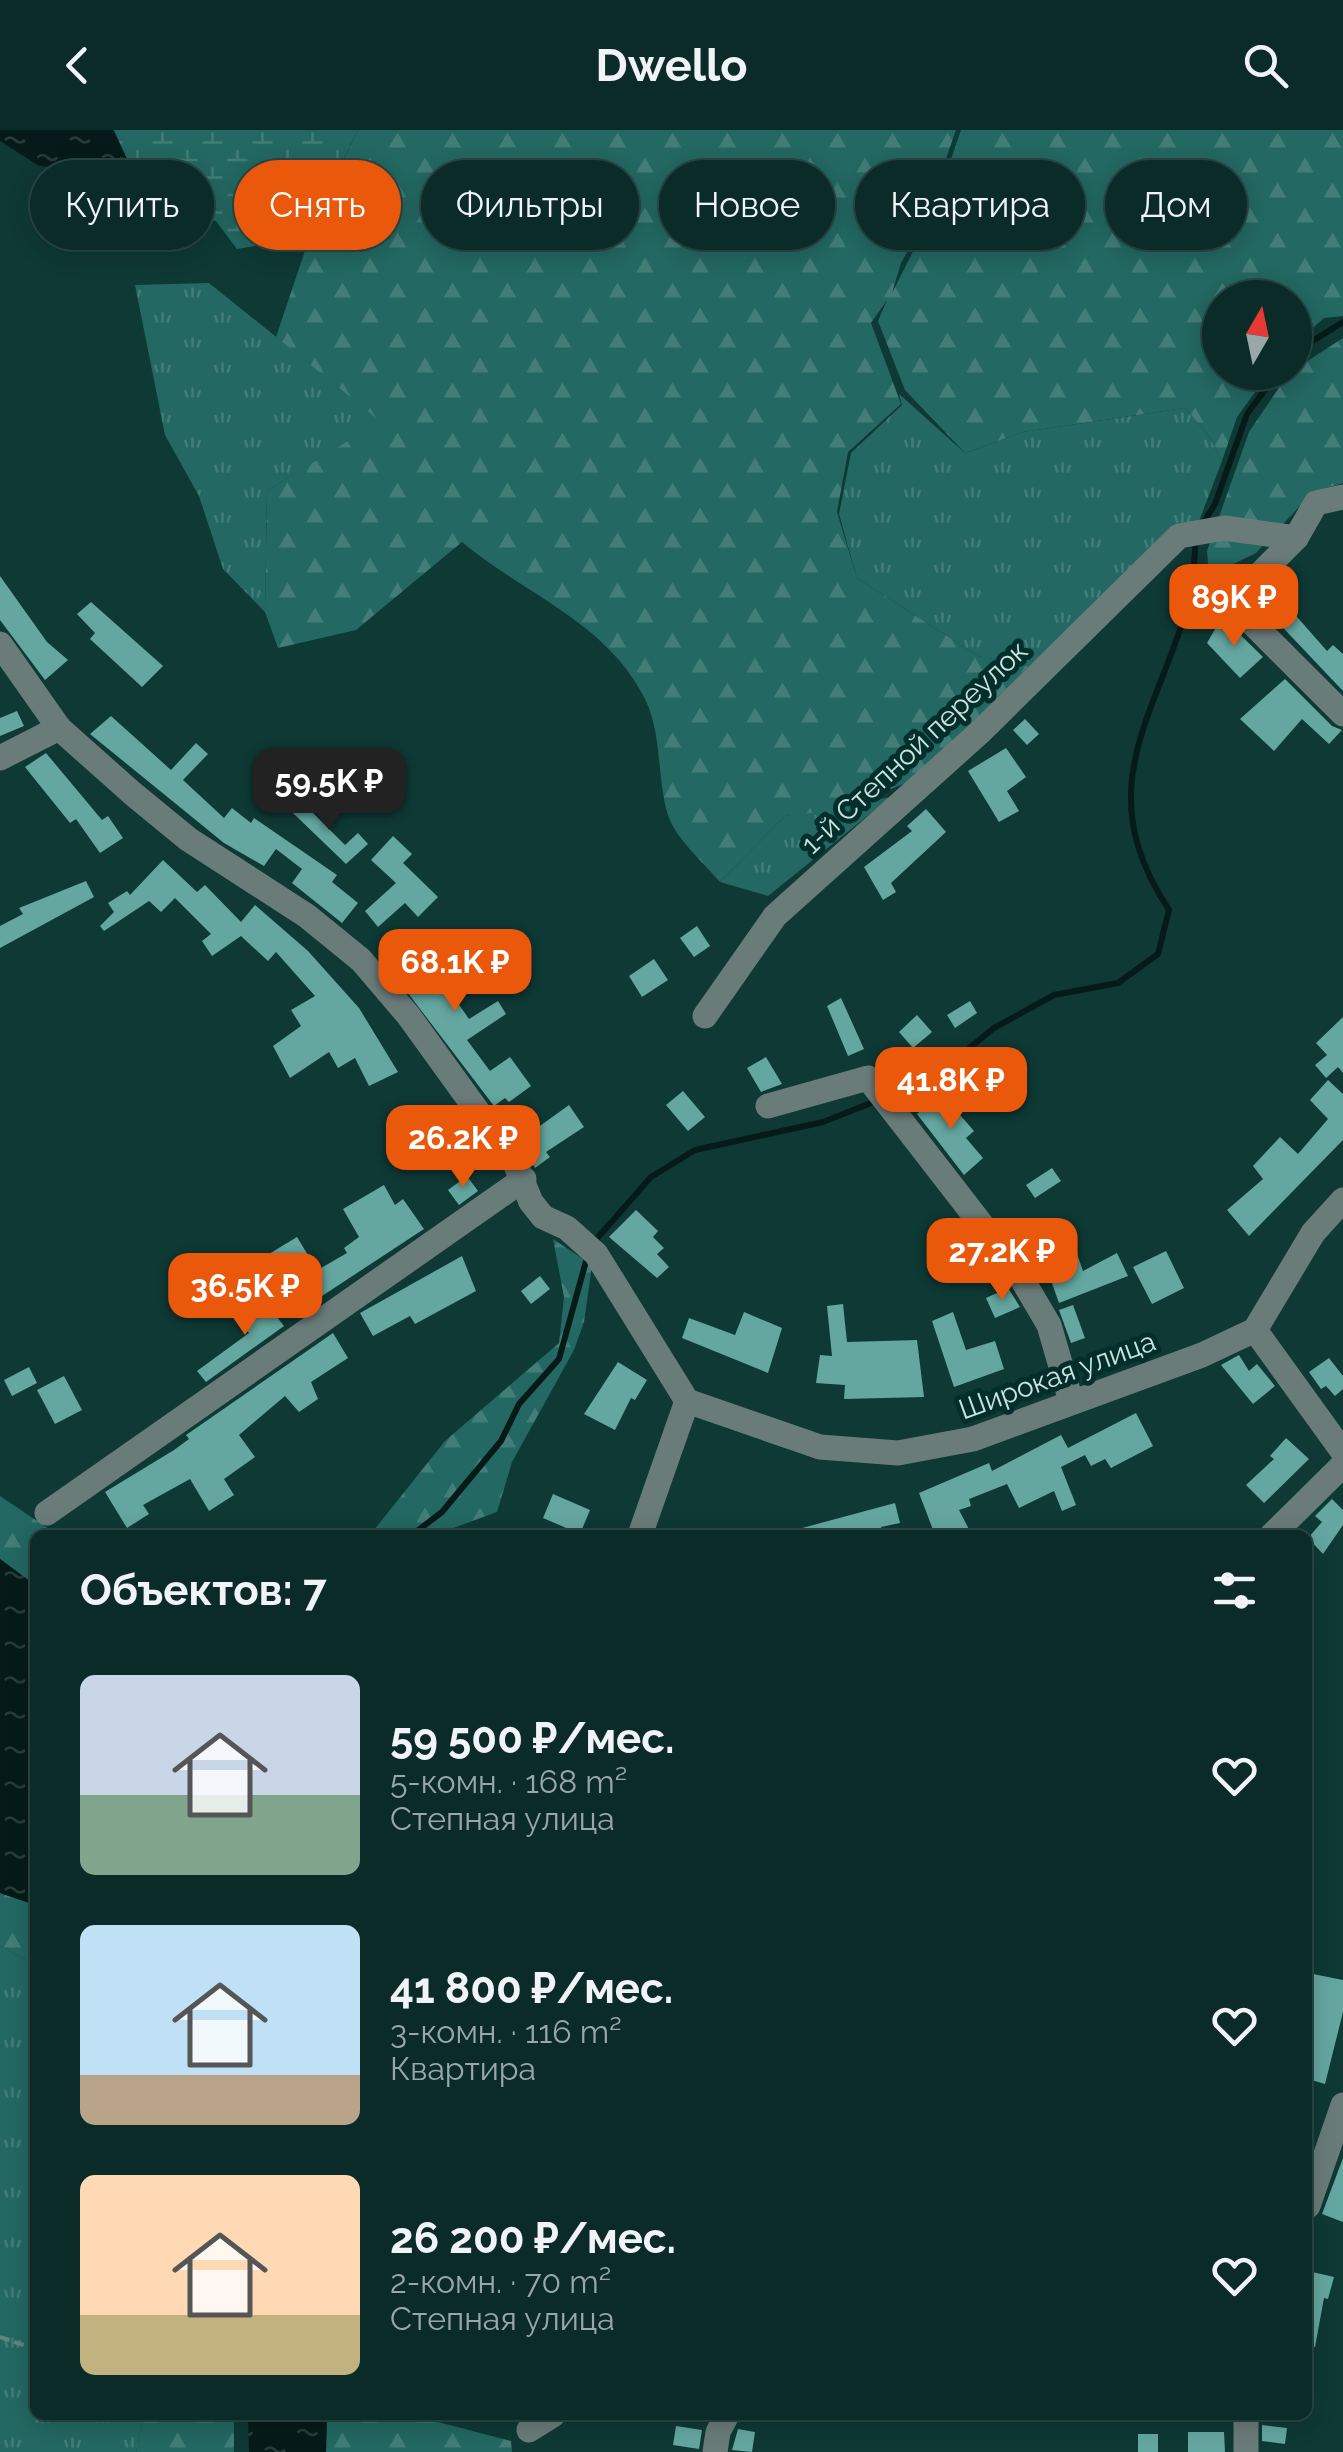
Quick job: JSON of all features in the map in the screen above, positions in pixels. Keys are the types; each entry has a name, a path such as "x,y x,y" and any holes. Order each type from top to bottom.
{"street":[{"path":"1343,497 1316,502 1296,538 1262,572 1250,620 1343,714"},
{"name":"1-й Степной переулок","path":"706,1016 775,916 979,733 1180,536 1224,528 1296,538"},
{"path":"0,644 60,728 188,839 306,916 362,960 408,1015 524,1180 530,1202 543,1217 590,1249 687,1400 642,1530"},
{"path":"0,758 60,728"},
{"path":"768,1106 868,1078 1016,1269 1049,1325 1071,1401"},
{"path":"48,1514 524,1180"},
{"path":"1343,1200 1313,1233 1255,1330 1343,1452"},
{"name":"Широкая улица","path":"687,1400 820,1447 898,1453 973,1440 1202,1355 1255,1330"},
{"path":"1277,1530 1343,1465"},
{"path":"1312,2194 1343,2104"},
{"path":"530,2430 545,2420"},
{"path":"715,2452 718,2432 725,2420"},
{"path":"1246,2420 1246,2452"}],"path":[{"path":"0,2338 30,2347"}],"green space":[{"path":"114,130 358,130 343,160 234,160 234,245 214,221 214,160 127,159"},
{"path":"358,130 956,130 945,160 855,160 855,250 908,250 892,293 914,250 1085,250 1085,160 951,160 961,130 1343,130 1343,316 1324,318 1312,329 1312,280 1202,280 1202,390 1257,390 1237,417 1222,461 1209,436 1185,408 1023,432 965,453 905,390 878,321 887,300 871,323 901,404 848,452 837,512 857,578 978,656 1029,666 914,780 835,810 785,816 720,882 684,842 668,815 651,714 630,674 588,630 462,542 356,630 278,648 265,612 267,491 380,421 276,337 305,250 401,250 401,160 344,160"},
{"path":"209,283 381,421 267,491 265,612 223,569 199,496 165,435 135,285"},
{"path":"1343,338 1343,483 1313,492 1256,553 1209,576 1207,551 1249,432 1277,390 1312,390 1312,358"},
{"path":"899,394 965,453 1023,432 1185,408 1209,436 1222,461 1198,524 1139,565 1029,666 978,656 857,578 839,514 851,453 902,405"},
{"path":"891,797 768,896 720,882 785,816"},
{"path":"553,1239 592,1265 584,1322 574,1350 512,1462 497,1512 448,1530 374,1530 445,1441 559,1343 564,1297"},
{"path":"0,1496 51,1530 30,1530 30,1581 0,1559"},
{"path":"0,1893 30,1903 30,1962 0,1946"},
{"path":"0,1946 30,1962 30,2420 143,2420 136,2452 0,2452"},
{"path":"143,2420 234,2420 234,2452 136,2452"},
{"path":"327,2420 430,2420 511,2441 512,2452 326,2452"}],"water":[{"path":"0,130 113,130 127,159 30,160 0,141"},
{"path":"0,1559 30,1581 30,1903 0,1893"},
{"path":"248,2420 327,2420 326,2452 249,2452"}],"building":[{"path":"0,576 47,642 68,660 45,680 0,620"},
{"path":"1276,593 1327,651 1333,645 1343,654 1343,691 1268,612"},
{"path":"91,602 163,666 142,687 90,639 95,633 77,614"},
{"path":"1222,617 1263,657 1240,678 1207,643"},
{"path":"1285,679 1332,726 1342,730 1329,744 1302,719 1274,751 1240,719"},
{"path":"17,711 24,726 0,736 0,718"},
{"path":"111,716 171,770 196,743 208,754 183,780 224,818 232,808 251,823 254,818 337,875 332,882 358,903 342,923 292,883 302,869 276,849 264,866 224,843 90,734"},
{"path":"1025,719 1039,734 1027,745 1013,730"},
{"path":"1006,748 1026,777 1007,791 1019,811 999,822 968,771"},
{"path":"46,753 102,820 108,816 123,838 100,853 76,819 70,823 25,767"},
{"path":"308,798 318,808 313,813 345,845 358,833 368,844 346,864 293,813"},
{"path":"926,809 946,832 891,883 896,892 883,900 864,867 912,831 907,826"},
{"path":"393,836 412,854 403,863 438,897 418,917 405,903 378,927 365,911 396,883 371,860"},
{"path":"163,860 197,892 205,885 241,922 255,905 308,951 359,1008 398,1072 369,1086 355,1058 338,1068 329,1052 290,1078 273,1046 301,1026 291,1010 315,996 276,952 268,961 241,936 212,956 202,941 211,934 175,898 161,912 149,901 104,931 100,926 114,912 108,903 127,891 130,895"},
{"path":"86,881 94,897 0,948 0,926 23,914 19,908"},
{"path":"697,926 710,946 694,957 680,938"},
{"path":"415,936 439,962 455,949 478,977 453,996 469,1019 498,1001 506,1014 467,1040 490,1071 510,1057 531,1086 509,1102 505,1098 494,1106 385,963"},
{"path":"654,959 668,980 642,997 629,976"},
{"path":"841,998 864,1049 848,1056 827,1006"},
{"path":"970,1001 977,1013 955,1028 947,1015"},
{"path":"917,1015 932,1032 913,1048 899,1032"},
{"path":"1343,1017 1343,1073 1338,1067 1326,1078 1315,1065 1327,1055 1316,1043"},
{"path":"766,1057 782,1084 761,1092 747,1068"},
{"path":"1328,1080 1343,1094 1343,1140 1249,1236 1227,1210 1263,1179 1253,1166 1280,1137 1298,1154 1328,1119 1310,1100"},
{"path":"683,1091 705,1117 688,1131 666,1105"},
{"path":"940,1092 974,1131 966,1138 983,1158 964,1175 917,1114"},
{"path":"417,1105 430,1126 409,1139 396,1118"},
{"path":"569,1105 584,1127 546,1152 550,1157 535,1168 519,1141"},
{"path":"1052,1168 1061,1181 1035,1198 1026,1185"},
{"path":"467,1176 478,1191 459,1205 448,1190"},
{"path":"384,1185 395,1205 403,1199 424,1229 322,1296 309,1275 347,1253 344,1248 359,1237 343,1209"},
{"path":"636,1210 658,1231 653,1237 664,1248 657,1254 669,1267 657,1278 609,1237"},
{"path":"1070,1234 1083,1271 1117,1253 1128,1276 1059,1303 1038,1244"},
{"path":"297,1237 314,1265 263,1297 251,1278 269,1267 264,1257"},
{"path":"1166,1251 1184,1288 1152,1304 1133,1267"},
{"path":"462,1256 476,1291 415,1324 410,1316 373,1336 360,1313"},
{"path":"540,1276 550,1289 531,1304 521,1291"},
{"path":"1008,1288 1020,1307 995,1318 986,1298"},
{"path":"263,1299 284,1326 206,1382 197,1371 249,1333 237,1318"},
{"path":"843,1304 847,1342 917,1340 924,1397 844,1399 845,1385 816,1383 820,1355 832,1356 827,1306"},
{"path":"1073,1305 1085,1338 1071,1343 1059,1310"},
{"path":"744,1312 782,1328 768,1373 682,1338 689,1318 735,1335"},
{"path":"953,1312 966,1350 995,1341 1004,1369 954,1387 932,1321"},
{"path":"333,1333 348,1358 311,1382 318,1399 299,1412 285,1396 239,1435 255,1457 224,1479 234,1495 209,1511 190,1479 143,1505 149,1514 127,1528 105,1492 174,1450 189,1439 186,1435"},
{"path":"1239,1355 1249,1371 1257,1364 1275,1386 1253,1404 1221,1365"},
{"path":"1329,1358 1343,1376 1343,1389 1335,1396 1326,1386 1321,1389 1309,1372"},
{"path":"618,1362 647,1380 635,1400 631,1398 615,1430 584,1414"},
{"path":"29,1367 37,1383 12,1396 4,1380"},
{"path":"64,1376 82,1410 55,1424 37,1390"},
{"path":"1136,1413 1153,1446 1111,1468 1105,1459 1091,1466 1085,1455 1061,1467 1076,1505 1062,1511 1054,1491 1019,1508 1007,1484 969,1499 971,1506 959,1510 969,1530 933,1530 919,1493 989,1463 992,1471 1061,1435 1068,1448"},
{"path":"1286,1438 1309,1459 1264,1503 1246,1485 1274,1459 1270,1456"},
{"path":"553,1494 590,1510 582,1530 571,1530 543,1518"},
{"path":"1332,1499 1343,1510 1343,1525 1323,1554 1312,1542 1312,1533 1322,1522 1315,1516"},
{"path":"895,1503 900,1523 881,1527 882,1530 795,1530"},
{"path":"1312,1974 1343,1980 1343,2012 1325,2084 1312,2080"},
{"path":"1343,2158 1343,2222 1322,2214"},
{"path":"1312,2272 1334,2277 1328,2299 1324,2298 1315,2347"},
{"path":"1262,2425 1287,2428 1285,2444 1262,2441"},
{"path":"676,2426 702,2430 699,2449 673,2445"},
{"path":"738,2429 755,2432 752,2452 732,2450"},
{"path":"1188,2432 1224,2432 1225,2452 1188,2452"},
{"path":"1138,2434 1158,2434 1158,2452 1138,2452"}],"waterway":[{"path":"1312,341 1343,322"},
{"path":"1204,522 1215,504 1247,414 1265,390"},
{"path":"887,1096 947,1066 994,1028 1054,995 1118,983 1158,954 1169,910 1146,867 1134,828 1131,791 1146,721 1188,606 1196,537"},
{"path":"593,1243 651,1177 695,1150 823,1122 876,1101"},
{"path":"419,1530 442,1512 501,1441 519,1404 559,1359 588,1254"}]}
